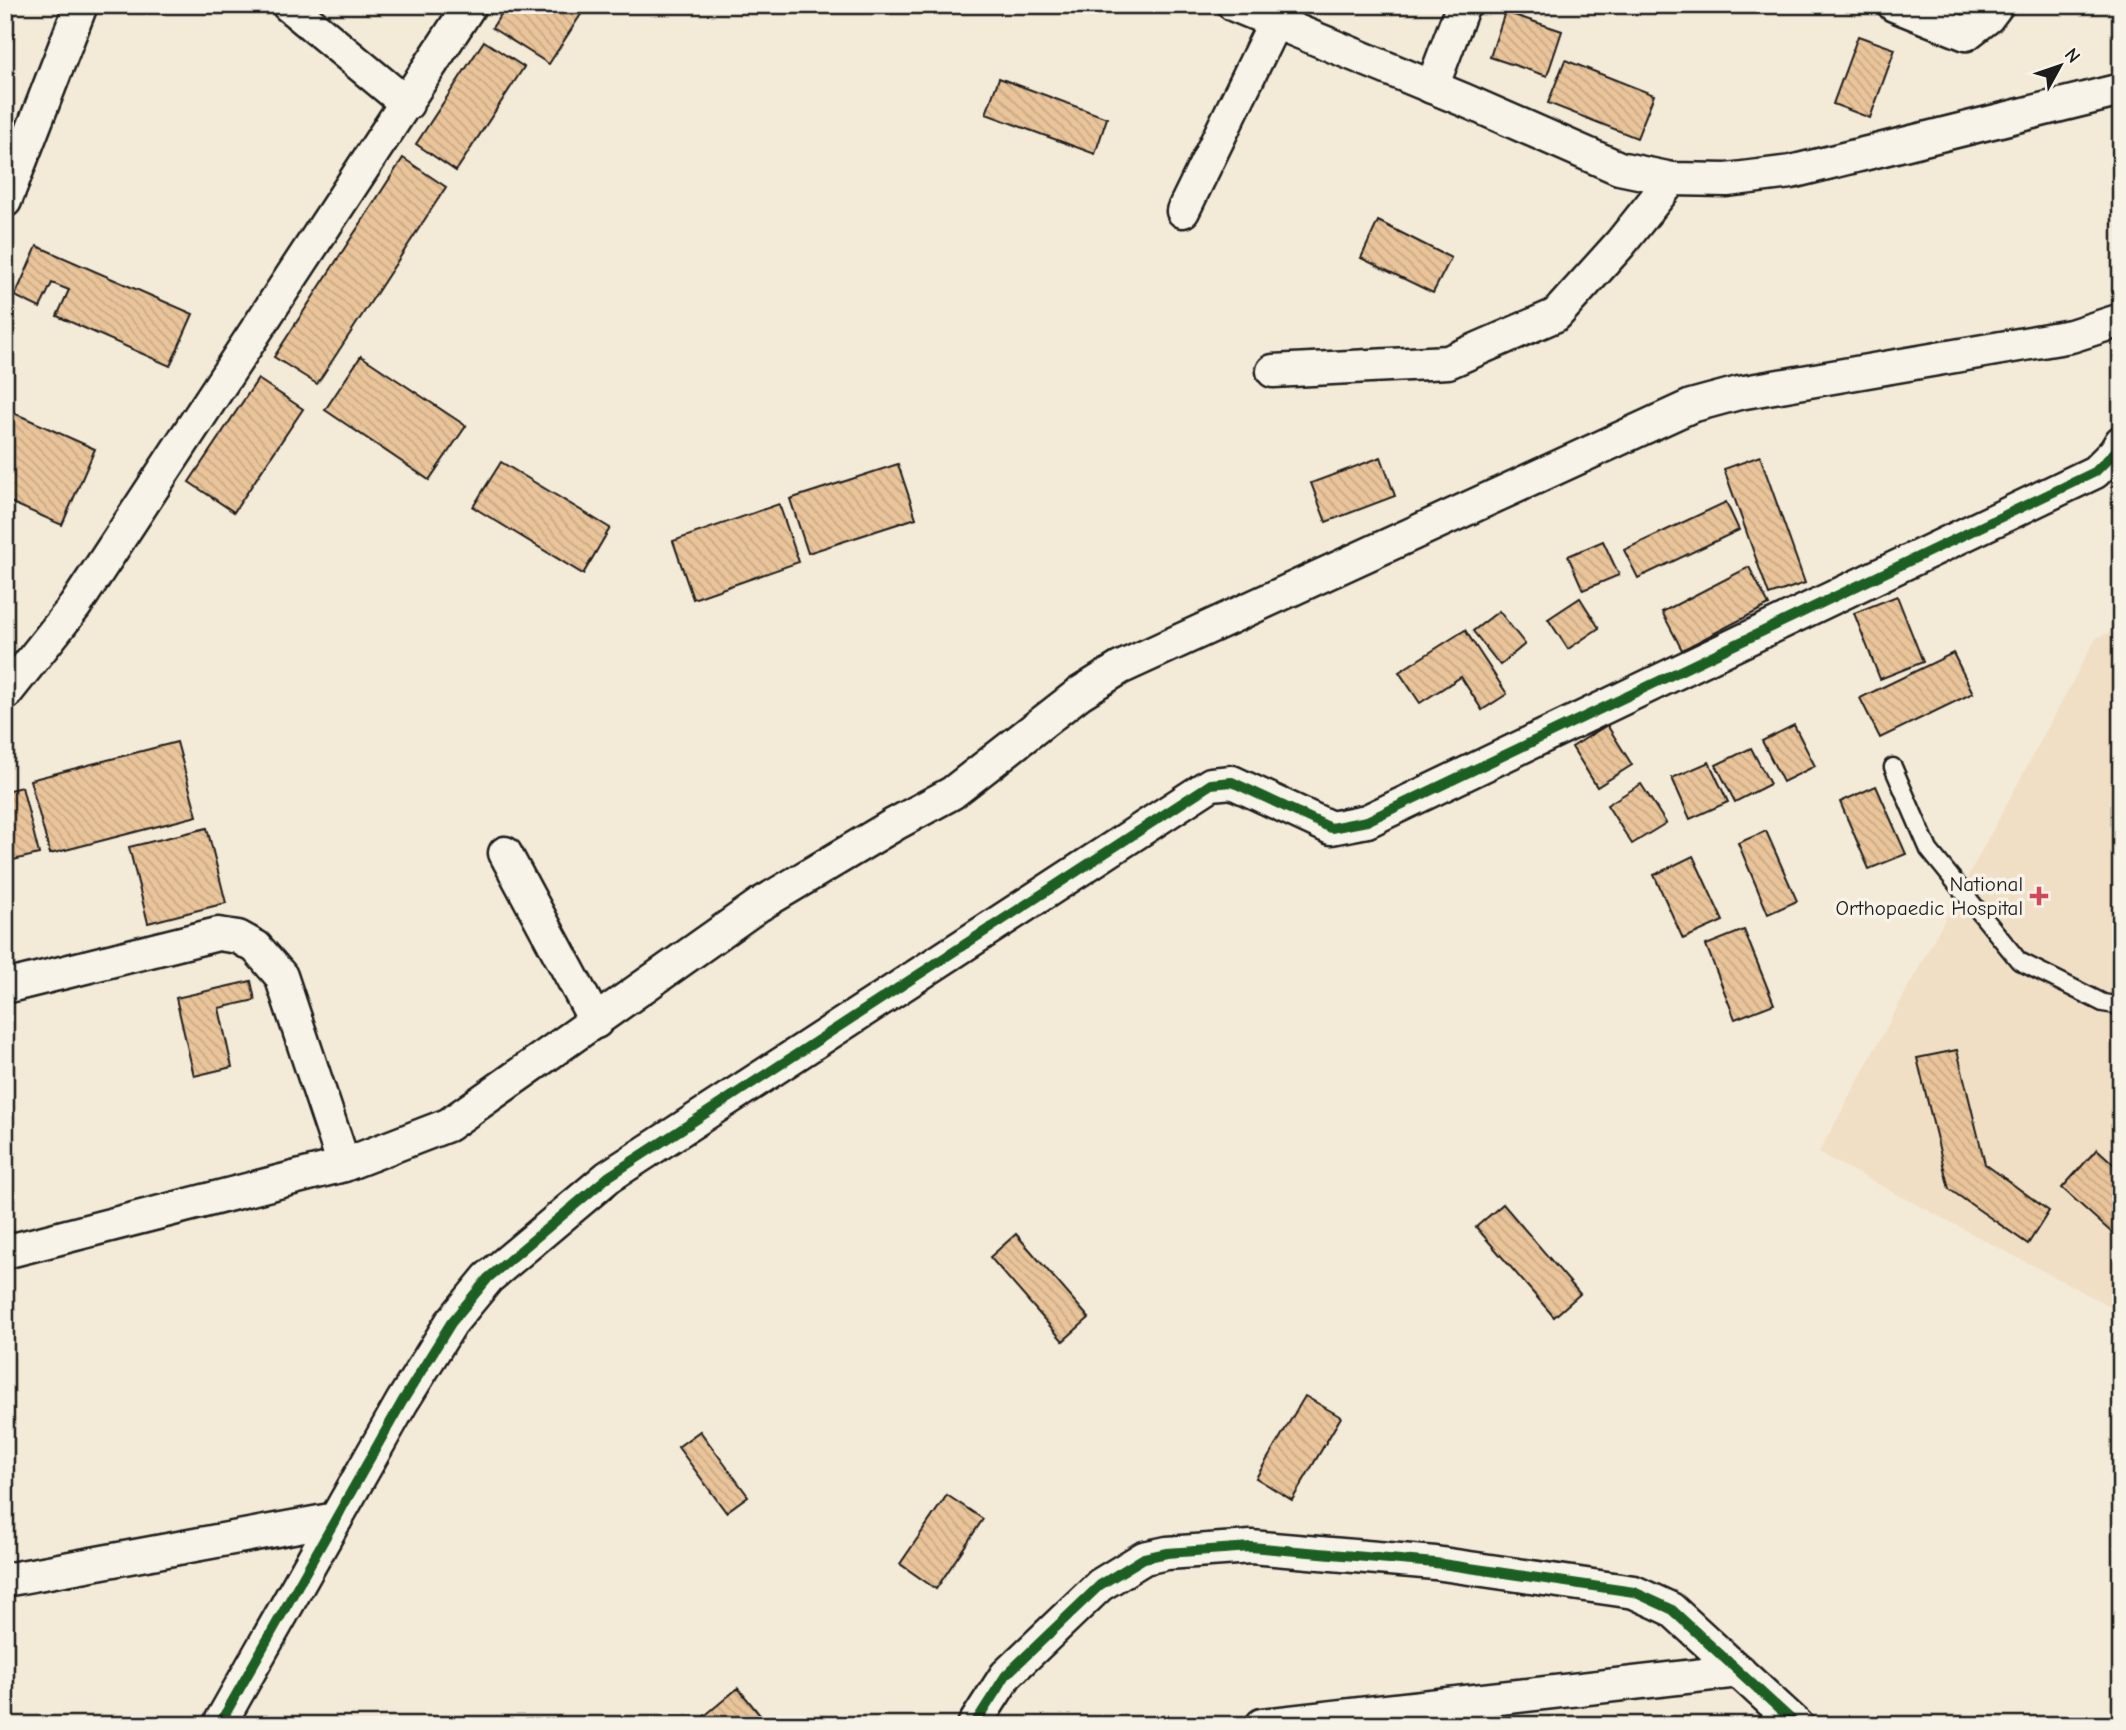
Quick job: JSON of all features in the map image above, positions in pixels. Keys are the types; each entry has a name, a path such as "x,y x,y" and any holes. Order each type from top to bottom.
{"street":[{"path":"5,201 80,5"},
{"path":"288,5 407,104"},
{"path":"5,694 75,606 470,5"},
{"path":"1234,5 1619,168 1672,179 1727,180 1791,172 2121,90"},
{"path":"1432,87 1463,5"},
{"path":"1894,5 1966,34 1988,17 1997,5"},
{"path":"1183,211 1275,22"},
{"path":"1273,371 1448,362 1556,315 1620,244 1672,179"},
{"path":"5,1252 344,1165 448,1125 759,905 952,793 1080,693 1120,668 1691,406 1739,393 2071,336 2121,320"},
{"path":"219,1725 402,1402 451,1323 488,1278 608,1177 1211,785 1232,782 1331,828 1367,821 2095,472 2121,442"},
{"path":"505,853 596,1022"},
{"path":"5,987 218,934 238,937 256,947 281,976 344,1165"},
{"path":"5,1580 336,1519"},
{"path":"974,1725 1006,1675 1100,1585 1144,1558 1167,1553 1251,1547 1435,1563 1634,1592 1671,1609 1797,1725"},
{"path":"1262,1725 1739,1671"}],"lane":[{"path":"1893,767 1929,850 2019,961 2104,1003 2121,1006"}],"shaded area":[{"name":"National Orthopaedic Hospital","path":"2121,628 2121,1312 1819,1153 2096,638"}],"building":[{"path":"507,5 587,5 549,64 492,28"},
{"path":"1505,12 1562,31 1547,76 1490,57"},
{"path":"1858,36 1895,49 1870,118 1833,104"},
{"path":"484,41 524,67 456,171 416,144"},
{"path":"1565,60 1654,95 1637,138 1548,103"},
{"path":"999,78 1107,118 1095,154 986,114"},
{"path":"403,158 446,187 317,384 274,357"},
{"path":"1378,221 1451,258 1433,293 1361,258"},
{"path":"37,246 193,314 170,366 57,316 69,290 52,283 40,308 15,296"},
{"path":"361,356 466,426 429,480 325,410"},
{"path":"258,379 303,409 234,512 189,482"},
{"path":"5,409 95,449 62,525 8,501 5,507"},
{"path":"1760,456 1805,583 1769,595 1724,469"},
{"path":"1381,457 1395,496 1326,522 1311,483"},
{"path":"501,462 610,528 583,574 473,507"},
{"path":"898,464 916,518 808,553 790,499"},
{"path":"1726,502 1739,530 1638,578 1624,550"},
{"path":"779,504 799,562 693,599 673,541"},
{"path":"1603,541 1619,575 1583,590 1568,556"},
{"path":"1749,567 1769,605 1682,650 1662,612"},
{"path":"1897,596 1923,662 1880,679 1854,613"},
{"path":"1580,598 1599,628 1568,649 1548,619"},
{"path":"1499,611 1525,644 1500,665 1473,631"},
{"path":"1465,630 1507,694 1482,710 1461,677 1420,703 1399,672"},
{"path":"1953,653 1973,693 1880,738 1860,698"},
{"path":"1607,725 1632,765 1597,787 1572,747"},
{"path":"1794,725 1815,766 1783,782 1762,741"},
{"path":"177,742 197,816 50,854 30,780"},
{"path":"1751,748 1770,784 1735,802 1716,765"},
{"path":"1709,762 1728,802 1690,819 1672,778"},
{"path":"1641,784 1666,823 1632,844 1607,805"},
{"path":"1876,786 1906,854 1869,869 1840,802"},
{"path":"22,787 39,854 5,862 5,791"},
{"path":"207,828 226,903 148,923 129,847"},
{"path":"1766,831 1797,901 1768,914 1738,843"},
{"path":"1693,856 1723,921 1683,939 1654,875"},
{"path":"1744,930 1774,1004 1735,1019 1706,945"},
{"path":"251,981 255,1000 219,1008 232,1067 194,1076 176,998"},
{"path":"1957,1050 1985,1164 2049,1211 2028,1244 1949,1189 1917,1058"},
{"path":"2097,1149 2121,1171 2121,1241 2062,1188"},
{"path":"1503,1204 1580,1294 1554,1317 1476,1227"},
{"path":"1016,1234 1089,1318 1063,1341 990,1257"},
{"path":"1305,1396 1341,1417 1292,1500 1256,1478"},
{"path":"700,1431 748,1496 726,1512 678,1447"},
{"path":"947,1495 983,1519 936,1589 900,1564"},
{"path":"738,1688 768,1725 708,1725 702,1718"}],"cycle path":[{"path":"219,1725 402,1402 451,1323 488,1278 608,1177 1211,784 1232,782 1331,828 1367,821 2095,472 2121,442"},
{"path":"974,1725 1006,1675 1100,1585 1144,1558 1167,1553 1251,1547 1435,1563 1634,1592 1671,1609 1797,1725"}],"place":[{"name":"National Orthopaedic Hospital","path":"2039,896"}]}
